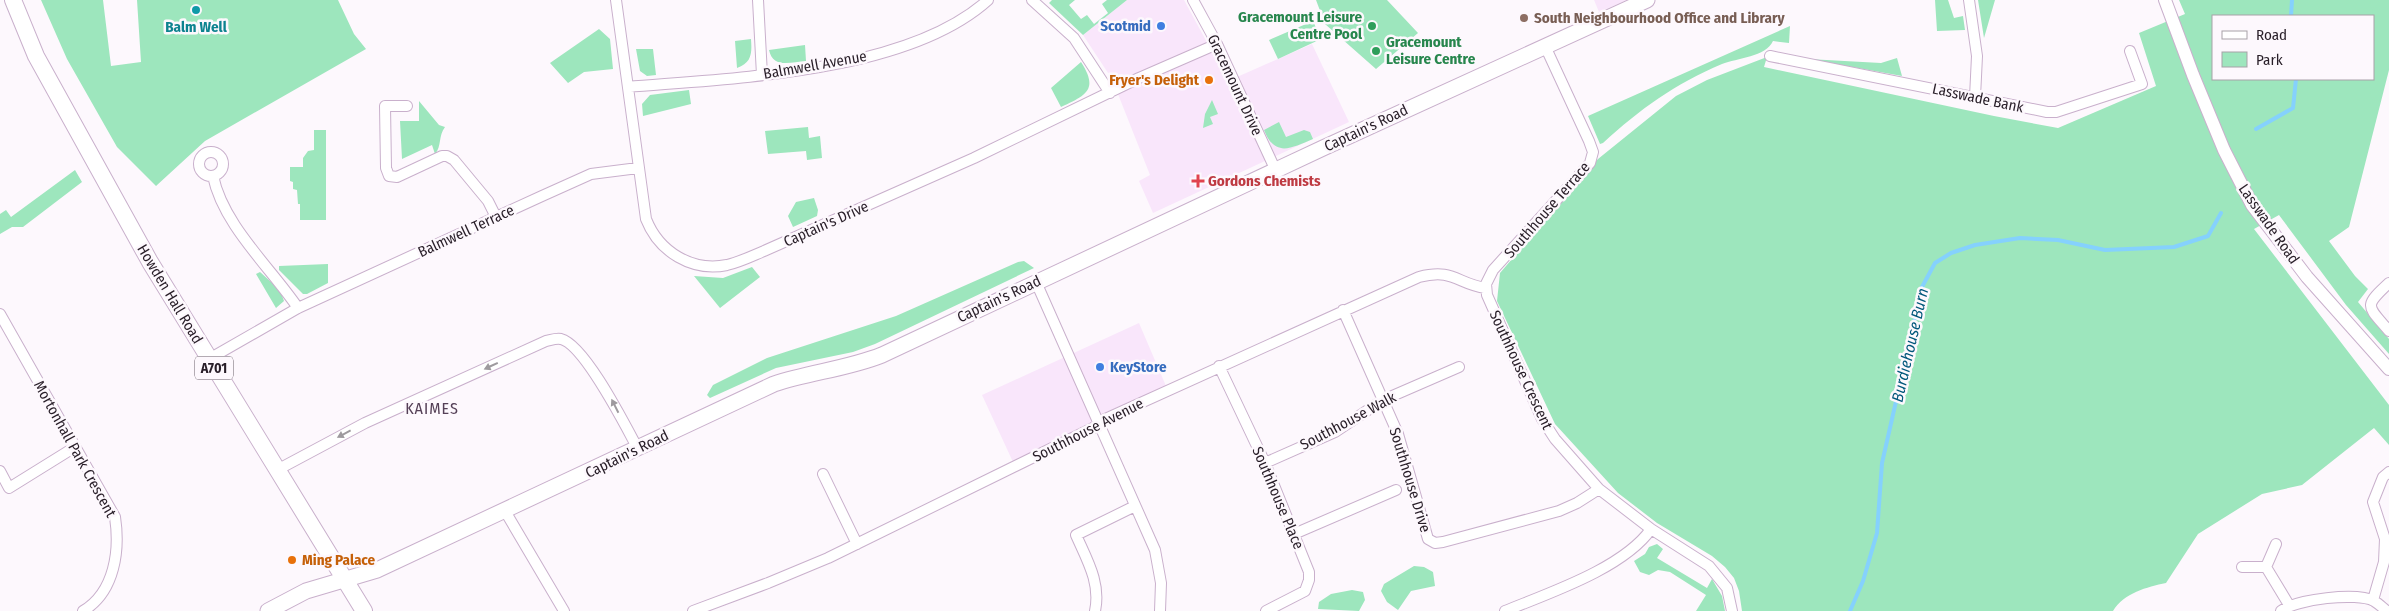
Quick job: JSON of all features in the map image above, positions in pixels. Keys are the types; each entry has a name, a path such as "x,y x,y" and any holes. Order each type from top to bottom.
{"main road":[{"name":"Howden Hall Road","path":"13,0 36,56 181,316 344,578"},
{"name":"Captain's Road","path":"268,611 306,592 344,578 377,570 774,384 846,367 882,355 1322,148 1647,0"},
{"name":"A701","path":"344,578 364,611"}],"street":[{"name":"Captain's Drive","path":"616,0 646,219 661,244 674,255 694,264 705,266 728,264 764,251 871,204 1217,44"},
{"path":"758,0 762,75"},
{"name":"Balmwell Avenue","path":"628,87 762,75 831,65 894,50 950,26 988,0"},
{"path":"1032,0 1074,38 1110,93"},
{"name":"Gracemount Drive","path":"1193,0 1217,44 1276,171"},
{"path":"1969,0 1977,56 1975,97"},
{"name":"Lasswade Road","path":"2165,0 2220,142 2252,205 2306,277 2389,368"},
{"name":"Southhouse Terrace","path":"1486,288 1493,270 1590,164 1592,158 1589,141 1545,46"},
{"name":"Lasswade Bank","path":"1776,54 2047,112 2064,110 2142,84 2130,50"},
{"path":"406,106 385,106 386,168 389,176 397,177 442,156 447,156 454,160 488,201 496,217"},
{"name":"Balmwell Terrace","path":"209,359 298,308 591,174 638,168"},
{"path":"213,176 216,191 236,225 262,264 286,290 298,308"},
{"name":"Southhouse Avenue","path":"693,611 768,583 857,544 1219,366 1419,277 1431,274 1452,275 1474,286 1486,288"},
{"path":"1036,282 1155,550 1161,583 1160,611"},
{"path":"2389,283 2371,299 2370,304 2371,309 2389,331"},
{"name":"Southhouse Crescent","path":"1486,288 1490,304 1542,419 1555,440 1599,488 1651,529 1717,573 1727,588 1732,611"},
{"name":"Southhouse Drive","path":"1343,310 1400,442 1428,539 1434,543 1559,511 1599,488"},
{"name":"Mortonhall Park Crescent","path":"0,314 115,517 117,550 110,578 99,597 83,611"},
{"path":"277,470 365,423 554,339 562,340 575,350 608,393 638,449"},
{"name":"Southhouse Place","path":"1219,366 1265,463 1309,572 1308,586 1299,596 1266,611"},
{"name":"Southhouse Walk","path":"1265,463 1335,432 1383,400 1460,367"},
{"path":"0,471 9,488 75,447"},
{"path":"2373,600 2384,562 2385,539 2373,502 2383,477 2389,472"},
{"path":"823,474 857,544"},
{"path":"1294,534 1396,490"},
{"path":"1094,611 1097,601 1093,574 1076,535 1135,506"},
{"path":"505,511 564,611"},
{"path":"1510,610 1610,564 1638,544 1651,529"},
{"path":"2276,544 2266,567 2285,608 2316,599 2345,598 2373,600 2387,611"},
{"path":"2242,568 2266,567"}],"shaded area":[{"path":"1127,0 1184,0 1228,81 1312,44 1349,122 1153,213 1139,181 1150,175 1112,79 1083,35"},
{"path":"1594,0 1627,0 1599,12"},
{"path":"1139,323 1166,386 1104,413 1092,424 1013,462 982,395"}],"green space":[{"path":"41,0 103,0 111,66 141,62 137,0 338,0 354,34 366,49 205,141 156,186 117,147 67,59"},
{"path":"1052,0 1075,0 1069,5 1081,19 1087,15 1094,24 1108,13 1102,4 1107,0 1127,0 1083,35 1049,3"},
{"name":"Gracemount Leisure Centre","path":"1316,0 1387,0 1418,33 1376,69 1325,24"},
{"path":"1935,0 1948,0 1954,18 1963,16 1965,30 1937,31"},
{"path":"1978,0 1995,0 1984,38"},
{"path":"2179,0 2389,0 2389,70 2349,227 2329,241 2355,276 2368,289 2358,302 2389,339 2389,354 2346,305 2279,215 2254,229 2389,405 2389,445 2374,428 2302,485 2262,494 2198,534 2166,583 2130,595 2113,611 1742,611 1739,591 1734,578 1725,567 1712,556 1657,523 1618,493 1555,424 1497,301 1500,273 1598,159 1676,96 1707,80 1767,57 1764,67 2058,128 2156,86 2139,33 2185,14"},
{"path":"1313,21 1321,39 1278,59 1269,40"},
{"path":"1790,26 1789,43 1773,41 1758,54 1722,64 1689,80 1645,108 1600,144 1588,116"},
{"path":"599,29 610,39 613,69 584,72 568,83 550,63"},
{"path":"751,39 750,57 746,63 737,68 735,41"},
{"path":"805,45 806,61 779,62 774,60 769,50"},
{"path":"636,49 653,49 656,75 647,76 640,71"},
{"path":"1897,58 1902,76 1808,59 1881,63"},
{"path":"1081,62 1089,79 1087,90 1077,99 1061,107 1051,88"},
{"path":"689,90 691,104 643,116 642,104 650,95"},
{"path":"1212,100 1218,114 1210,117 1213,124 1203,128 1205,114"},
{"path":"419,101 439,125 445,127 441,134 439,148 435,154 432,145 402,159 400,121 419,121"},
{"path":"1279,122 1286,137 1304,130 1310,132 1313,139 1291,147 1279,148 1268,139 1264,130"},
{"path":"808,127 809,138 820,136 822,158 807,160 806,151 768,154 765,131"},
{"path":"314,130 326,130 326,220 300,220 300,204 298,204 297,190 293,189 293,182 290,181 290,167 303,167 303,158 308,151 314,150"},
{"path":"75,170 82,182 23,227 12,227 0,234 0,214 6,210 11,217"},
{"path":"814,198 818,210 817,216 793,227 788,216 796,202"},
{"path":"1024,261 1034,268 875,344 853,352 776,368 710,398 707,395 713,385 767,358 896,316"},
{"path":"328,264 328,283 307,294 303,294 279,270 279,266"},
{"path":"752,267 760,277 720,308 694,276 723,278"},
{"path":"260,272 280,290 284,301 276,308 256,274"},
{"path":"1657,544 1663,549 1657,558 1707,588 1712,579 1722,596 1725,611 1696,611 1706,595 1670,572 1658,570 1649,575 1640,572 1634,561 1645,554 1649,547"},
{"path":"1414,566 1424,567 1433,572 1435,586 1411,591 1398,610 1387,602 1381,591 1384,584"},
{"path":"1352,590 1363,592 1365,600 1359,611 1318,609 1319,602 1331,594"}],"waterway":[{"name":"Burdiehouse Burn","path":"2291,15 2292,0"},
{"name":"Burdiehouse Burn","path":"2256,129 2293,108 2296,80"},
{"name":"Burdiehouse Burn","path":"1850,611 1863,581 1877,533 1882,463 1922,287 1935,263 1951,253 1975,245 2020,238 2058,240 2105,250 2174,247 2208,236 2221,213"}],"place":[{"name":"Balm Well","path":"196,10"},
{"name":"South Neighbourhood Office and Library","path":"1524,18"},
{"name":"Scotmid","path":"1161,26"},
{"name":"Gracemount Leisure Centre Pool","path":"1372,26"},
{"name":"Gracemount Leisure Centre","path":"1376,51"},
{"name":"Fryer's Delight","path":"1209,80"},
{"name":"Gordons Chemists","path":"1198,181"},
{"name":"KeyStore","path":"1100,367"},
{"name":"Ming Palace","path":"292,560"}],"district":[{"name":"KAIMES","path":"432,408"}]}
